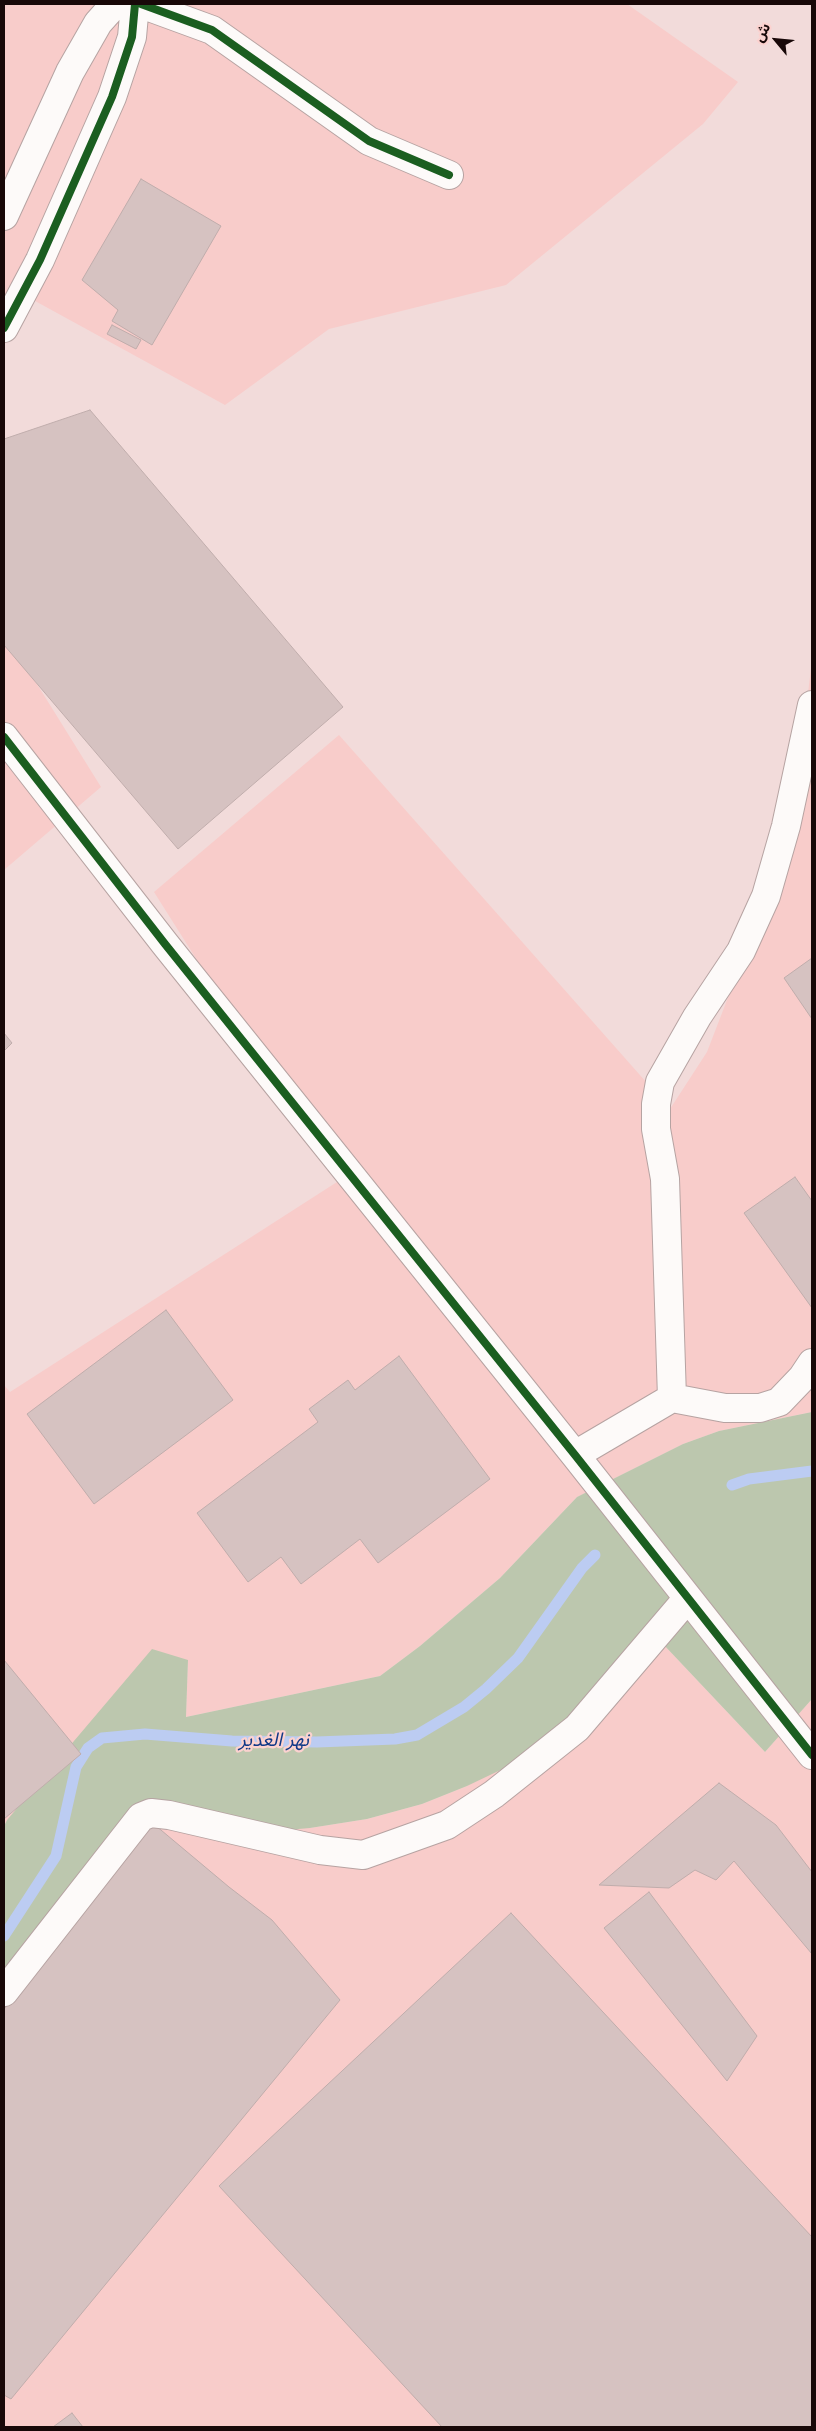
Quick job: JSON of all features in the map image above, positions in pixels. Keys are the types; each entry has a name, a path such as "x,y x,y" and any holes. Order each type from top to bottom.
{"street":[{"path":"4,216 70,72 98,22 115,4"},
{"path":"4,328 40,260 112,97 132,37 135,4"},
{"path":"141,4 212,30 369,140 449,175"},
{"path":"672,1398 666,1179 656,1129 656,1104 660,1082 696,1017 741,951 766,896 786,826 812,705"},
{"path":"4,737 171,951 575,1455 812,1755"},
{"path":"575,1455 672,1398 725,1408 760,1408 779,1402 802,1378 812,1363"},
{"path":"4,1992 140,1817 151,1813 169,1814 320,1850 362,1855 447,1825 494,1794 577,1728 688,1600"}],"shaded area":[{"path":"4,4 627,4 738,82 703,124 506,285 329,329 225,405 15,290 4,316"},
{"path":"4,631 101,787 4,870"},
{"path":"812,660 812,1412 719,1431 683,1444 577,1497 500,1578 420,1646 380,1676 186,1717 188,1660 7,1820 4,1826 4,1385 10,1392 337,1182 154,892 339,735 670,1109 707,1052 791,834"},
{"path":"663,1644 765,1752 812,1699 812,2427 4,2427 4,2012 41,1972 138,1822 310,1828 367,1819 422,1804 467,1786"}],"green space":[{"path":"812,1412 812,1699 765,1752 663,1644 511,1765 467,1786 422,1804 367,1819 310,1828 252,1833 138,1822 41,1972 4,2012 4,1826 7,1820 152,1649 188,1660 186,1717 380,1676 420,1646 500,1578 577,1497 683,1444 719,1431"}],"building":[{"path":"141,179 221,226 152,345 112,321 118,310 82,280"},
{"path":"112,325 141,340 136,349 107,334"},
{"path":"90,410 343,707 178,849 4,645 4,439"},
{"path":"812,958 812,1019 784,978"},
{"path":"4,1033 12,1043 4,1051"},
{"path":"795,1177 812,1201 812,1308 744,1213"},
{"path":"166,1310 233,1400 94,1504 27,1414"},
{"path":"399,1356 490,1479 378,1563 360,1539 301,1584 281,1557 248,1582 197,1513 318,1422 309,1409 348,1380 355,1390"},
{"path":"4,1660 81,1754 4,1819"},
{"path":"719,1783 776,1825 812,1872 812,1954 734,1861 716,1880 695,1870 669,1888 599,1885"},
{"path":"149,1820 229,1887 272,1920 340,2000 11,2399 4,2395 4,2009"},
{"path":"649,1892 757,2036 727,2081 604,1928"},
{"path":"511,1913 812,2237 812,2427 442,2427 219,2186"},
{"path":"72,2413 83,2427 53,2427"}],"waterway":[{"name":"نهر الغدير","path":"732,1485 749,1479 812,1471"},
{"name":"نهر الغدير","path":"4,1936 56,1856 76,1767 88,1748 102,1738 145,1734 232,1741 317,1742 395,1739 417,1735 464,1707 518,1658 582,1568 595,1555"}],"cycle path":[{"path":"4,328 40,260 112,97 132,37 135,4"},
{"path":"141,4 212,30 369,141 449,175"},
{"path":"4,737 165,944 575,1455 812,1755"}]}
